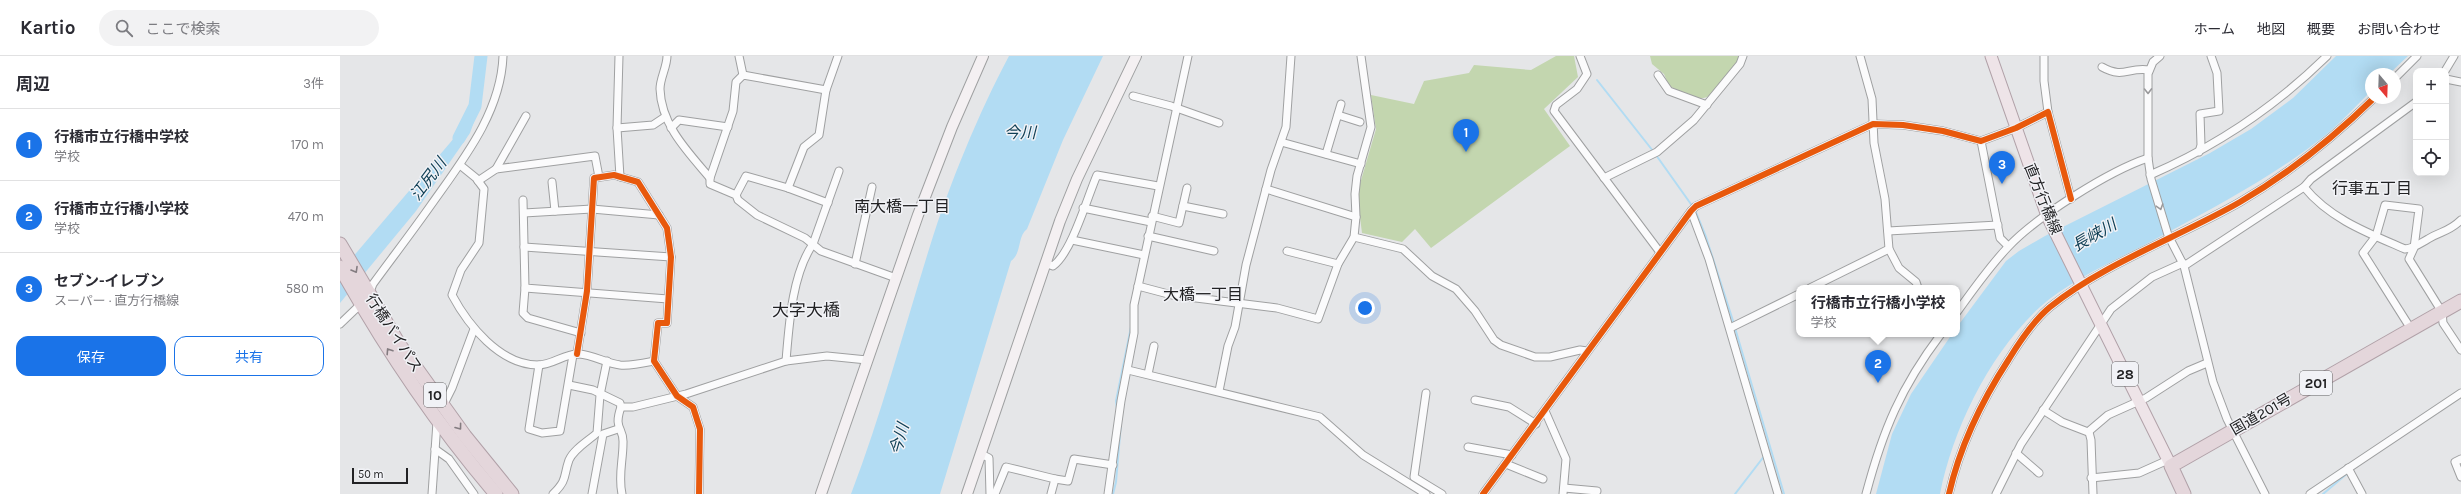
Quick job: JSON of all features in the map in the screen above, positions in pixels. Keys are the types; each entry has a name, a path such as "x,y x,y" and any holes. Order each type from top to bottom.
{"highway":[{"name":"行橋バイパス","path":"342,247 363,297 389,351 438,420 496,494"},
{"name":"行橋バイパス","path":"340,267 399,344 443,406 512,494"},
{"name":"国道201号","path":"2170,463 2233,430 2461,301"},
{"path":"2170,463 2184,494"}],"main road":[{"name":"直方行橋線","path":"1991,56 2049,220 2170,463"}],"street":[{"path":"340,324 373,284 473,146 492,106 501,74 503,56"},
{"path":"619,56 617,128 620,177"},
{"path":"667,56 660,90 665,117 671,128 710,178"},
{"path":"739,56 743,75"},
{"path":"788,188 804,146 819,136 826,90 838,56"},
{"path":"821,494 934,172 983,56"},
{"path":"967,494 1045,263 1077,179 1136,56"},
{"path":"1108,494 1121,401 1134,333 1134,305 1158,186 1188,56"},
{"path":"1219,391 1240,303 1246,265 1266,189 1288,116 1288,72 1291,56"},
{"path":"1138,286 1172,295 1277,308 1318,319 1338,264 1354,237 1356,217 1354,194 1371,127 1361,56"},
{"path":"1580,56 1587,74 1577,89 1556,105 1554,111 1659,251"},
{"path":"1604,178 1657,152 1694,120 1740,64 1743,56"},
{"path":"1860,56 1869,82 1889,249 1899,268 1916,282 1917,285"},
{"path":"2044,56 2044,80 2048,112 2071,199"},
{"path":"2160,56 2149,70 2148,158 2151,177 2169,237 2183,265 2207,363 2233,430 2265,494"},
{"path":"2199,152 2201,144 2200,114 2218,111 2217,73 2211,56"},
{"path":"2151,177 2199,152 2248,123 2293,88 2327,56"},
{"path":"2401,72 2417,56"},
{"path":"2447,68 2454,56"},
{"path":"2102,67 2115,74 2140,69 2149,70"},
{"path":"743,75 826,90"},
{"path":"743,75 736,82 733,111 710,178 710,184 736,195 738,200 757,215 790,230 822,251 896,278"},
{"path":"1658,75 1669,90 1707,105"},
{"path":"2449,80 2461,82"},
{"path":"1133,96 1219,123"},
{"path":"1326,154 1341,104"},
{"path":"1949,494 1958,460 1974,417 1997,378 2035,322 2049,308 2081,283 2240,202 2285,173 2333,137 2368,104"},
{"path":"1996,494 2016,453 2043,410 2068,375 2100,323 2111,309 2152,277 2183,265 2304,187 2311,179 2413,104"},
{"path":"1483,494 1536,424 1659,251 1696,206 1873,124 1903,125 1943,131 1981,142 2016,128 2048,112"},
{"path":"1338,115 1360,122"},
{"path":"496,169 526,116"},
{"path":"617,128 653,125 665,117"},
{"path":"671,128 679,120 728,127"},
{"path":"1281,142 1361,164"},
{"path":"1981,142 2000,238 2008,246"},
{"path":"478,181 496,169 595,156 599,177"},
{"path":"1960,308 2008,246 2049,220 2071,199 2115,172 2148,158"},
{"path":"460,165 478,181 484,189 479,244 461,270 452,295 461,312 486,343 514,359 527,364 539,365 575,355 621,365 654,361"},
{"path":"786,361 798,274 806,254 813,244 839,171"},
{"path":"539,365 529,429 542,433 560,431 575,355 581,333 587,291 594,178 614,175 638,182 667,228 671,257 667,323 658,323 654,361 677,396 693,408 700,429 699,494"},
{"path":"1045,263 1053,266 1072,240 1083,208 1097,175 1158,186"},
{"path":"736,195 746,176 788,188 828,203"},
{"path":"552,182 555,211"},
{"path":"855,264 872,187"},
{"path":"2304,187 2316,202 2339,218 2405,249 2414,248 2428,239 2451,230 2461,220"},
{"path":"1083,208 1179,223 1187,188"},
{"path":"1266,189 1356,217"},
{"path":"523,200 525,288 523,313 528,318 581,333"},
{"path":"2411,329 2363,253 2376,236 2385,205 2419,210 2414,248 2409,260 2442,312 2443,323 2461,350"},
{"path":"1183,206 1224,214"},
{"path":"524,213 592,209 659,215"},
{"path":"1691,211 1709,259 1778,494"},
{"path":"1888,231 1998,225"},
{"path":"1148,236 1214,250"},
{"path":"1354,237 1403,249 1432,276 1456,290 1475,311 1494,340 1500,345 1535,357 1550,357 1580,350 1587,351"},
{"path":"1072,240 1144,255"},
{"path":"524,247 589,250 671,257"},
{"path":"1816,285 1889,249"},
{"path":"1287,251 1338,264"},
{"path":"525,288 587,291 668,299"},
{"path":"1730,328 1796,295"},
{"path":"432,494 438,420 452,388 474,329"},
{"path":"1866,494 1891,414 1920,361 1939,337"},
{"path":"1148,374 1154,346"},
{"path":"622,407 633,407 677,396 786,361 827,356 868,360"},
{"path":"592,494 600,433 600,395 607,361"},
{"path":"2089,432 2104,418 2154,393 2188,371 2207,363"},
{"path":"1128,370 1219,391 1320,417 1363,455 1426,494"},
{"path":"569,385 593,390 600,395 620,403 622,407"},
{"path":"1426,393 1414,477 1442,494"},
{"path":"2310,494 2461,393"},
{"path":"1475,400 1509,407 1536,424"},
{"path":"622,407 617,418 618,429 624,441 619,481 622,494"},
{"path":"2043,410 2062,422 2089,432"},
{"path":"1545,411 1566,459 1564,491 1597,491"},
{"path":"553,494 564,483 569,460 577,449 600,433 618,429"},
{"path":"2089,432 2091,440 2091,478 2093,494"},
{"path":"1468,447 1512,455"},
{"path":"435,449 449,459 474,494"},
{"path":"2016,453 2039,472"},
{"path":"981,454 990,458 989,494"},
{"path":"995,494 1006,467 1068,481 1074,459 1113,465"},
{"path":"2461,459 2455,462 2461,476"},
{"path":"2091,478 2129,472 2139,473 2170,463"},
{"path":"1506,464 1543,479"},
{"path":"2348,468 2362,494"},
{"path":"1051,494 1055,479"}],"green space":[{"path":"1556,56 1574,56 1578,77 1544,109 1570,146 1431,248 1415,229 1402,242 1362,233 1357,194 1376,129 1371,95 1414,104 1424,81 1469,73 1474,65 1531,70"},
{"path":"1650,56 1739,56 1740,58 1710,95 1701,98 1690,96 1669,86 1664,74 1652,64"}],"water":[{"name":"今川","path":"1009,56 1103,56 1063,140 1027,229 1022,236 1017,254 1011,261 940,494 851,494 883,402 946,198 965,149"},
{"name":"長峡川","path":"2336,56 2408,56 2395,68 2365,68 2365,97 2344,119 2308,149 2248,188 2068,286 2040,307 2005,346 1976,393 1954,443 1940,494 1876,494 1892,434 1911,394 1950,337 1960,337 1960,323 2006,261 2019,251 2045,236 2210,153 2251,129 2293,98"},
{"path":"478,110 470,133 416,211 340,303 340,272"}],"waterway":[{"name":"江尻川","path":"459,138 475,106 481,56"},
{"path":"1597,80 1653,151"},
{"path":"1656,155 1693,207"},
{"path":"1695,210 1706,237 1734,324"},
{"path":"1117,409 1116,401 1131,327"},
{"path":"1735,328 1784,494"},
{"path":"1113,494 1116,482 1121,423"},
{"path":"1735,494 1765,455"},
{"path":"2323,494 2349,472"}],"cycle path":[{"path":"1949,494 1965,441 1989,391 2032,325 2050,307 2094,277 2217,215 2258,191 2294,167 2327,141 2368,104"},
{"path":"1483,494 1696,206 1873,124 1903,125 1943,131 1981,141 2016,128 2048,112 2071,199"},
{"path":"577,354 587,291 594,178 614,175 638,182 667,228 671,257 667,323 658,323 654,361 677,396 693,407 700,429 699,494"}],"place":[{"name":"行橋市立行橋中学校","path":"1466,152"},
{"name":"セブン-イレブン","path":"2002,184"},
{"name":"行橋市立行橋小学校","path":"1878,383"}],"district":[{"name":"行事五丁目","path":"2372,188"},
{"name":"南大橋一丁目","path":"902,206"},
{"name":"大橋一丁目","path":"1203,294"},
{"name":"大字大橋","path":"806,310"}]}
